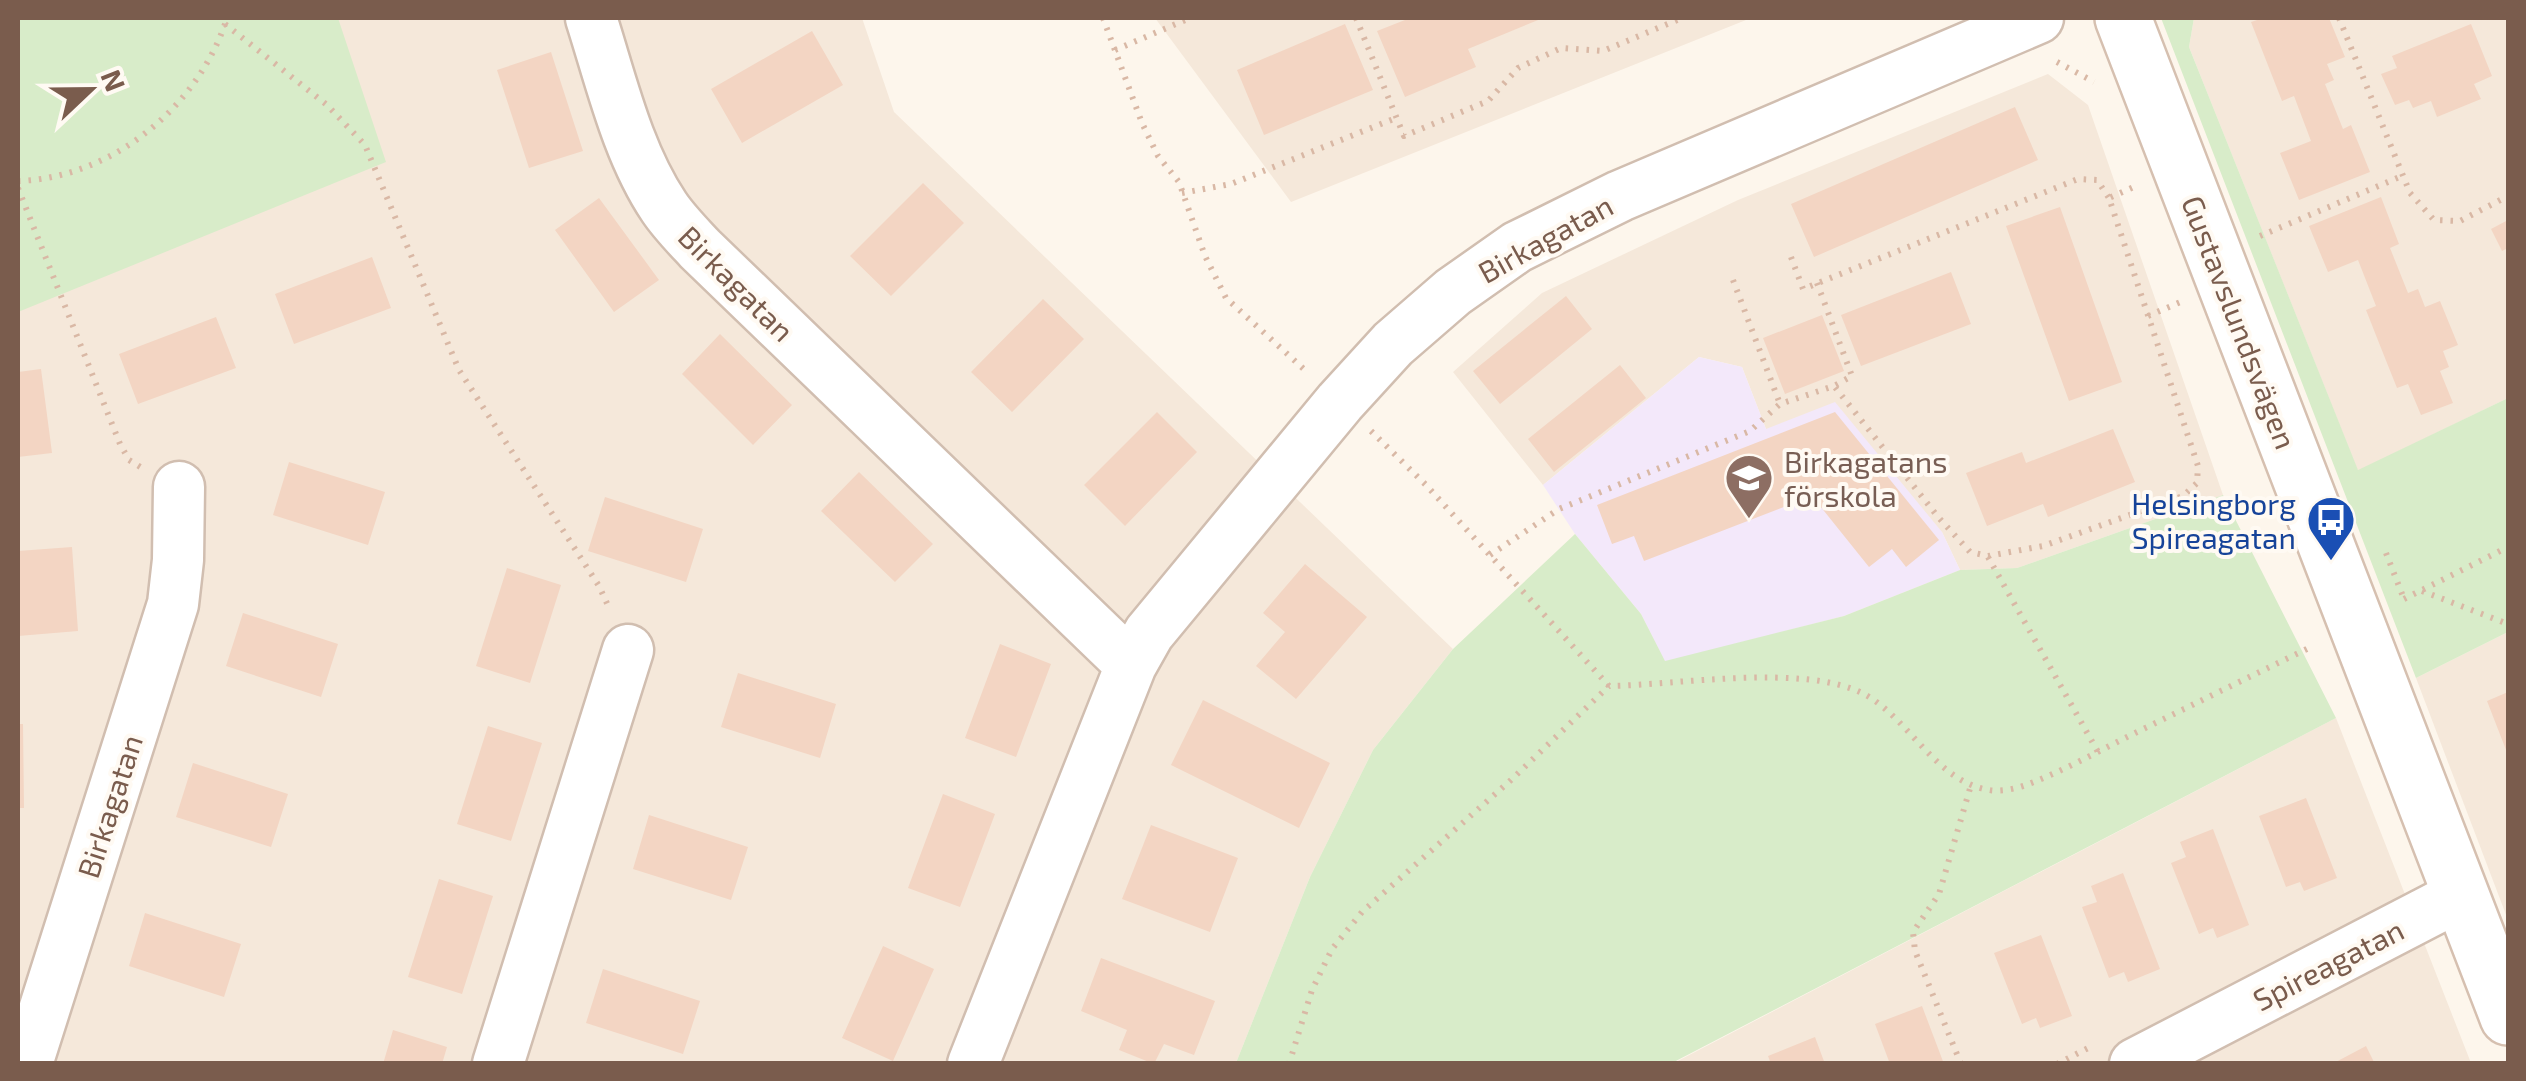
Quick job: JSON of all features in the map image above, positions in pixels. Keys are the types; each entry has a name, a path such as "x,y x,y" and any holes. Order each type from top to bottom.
{"street":[{"name":"Birkagatan","path":"590,18 626,128 657,195 676,222 728,277 1131,664"},
{"name":"Gustavslundsvägen","path":"2123,18 2508,1017"},
{"name":"Birkagatan","path":"973,1064 1131,664 1164,611 1393,344 1452,292 1518,247 1620,196 2042,38"},
{"name":"Birkagatan","path":"27,1064 173,604 178,560 178,487"},
{"path":"498,1064 628,650"},
{"name":"Spireagatan","path":"2135,1064 2200,1048 2461,894"}],"path":[{"path":"1115,50 1190,18"},
{"path":"1356,18 1404,136 1488,101 1518,68 1561,48 1603,52 1682,18"},
{"path":"2339,18 2402,176 2434,220 2460,220 2508,196"},
{"path":"178,487 136,465 125,453 18,184 88,164 159,122 196,84 210,62 226,21 328,105 366,145 460,370 599,586 628,650"},
{"path":"2042,38 2101,87"},
{"path":"1182,193 1230,184 1396,118"},
{"path":"2109,198 2143,183 2137,168"},
{"path":"2258,236 2402,176"},
{"path":"1791,257 1803,289 2078,178 2096,180 2109,198 2198,466 2196,482 2183,496 2044,546 1988,556 1970,552 1834,386"},
{"path":"1733,280 1780,404"},
{"path":"1490,555 1559,508 1750,431 1780,404 1852,376 1818,283"},
{"path":"2179,283 2192,318"},
{"path":"1369,428 1381,416"},
{"path":"2392,605 2508,547"},
{"path":"1988,556 2098,752"},
{"path":"2420,591 2508,624"},
{"path":"2306,632 2312,646"},
{"path":"1289,1064 1312,990 1332,949 1362,912 1512,780 1609,686 1753,679 1830,683 1861,692 1885,707 1948,770 1990,790 2025,785 2325,640"},
{"path":"1961,1064 1915,950 1913,932 1939,894 1971,784"}],"shaded area":[{"path":"18,18 862,18 894,112 1453,649 1373,750 1310,877 1236,1063 18,1063"},
{"path":"1155,18 1751,18 1291,202"},
{"path":"2194,18 2508,18 2508,398 2358,471 2189,47"},
{"path":"2048,74 2088,105 2223,495 2017,568 1960,570 1942,532 1766,429 1742,367 1699,357 1543,485 1453,372 1542,293 1738,200"},
{"name":"Birkagatans förskola","path":"1699,357 1742,367 1766,429 1835,402 1942,532 1960,570 1844,616 1665,662 1641,614 1575,534 1543,485"},
{"path":"2508,632 2508,920 2416,678"},
{"path":"2336,718 2471,1063 1672,1064"}],"green space":[{"path":"18,18 338,18 386,162 18,312"},
{"path":"2161,18 2194,18 2189,47 2358,470 2508,398 2508,632 2416,678"},
{"path":"2223,495 2336,718 1672,1063 1236,1063 1310,877 1373,750 1453,649 1575,534 1641,614 1665,661 1844,616 1960,570 2017,568"}],"building":[{"path":"1410,18 1543,18 1468,49 1476,67 1405,97 1377,31"},
{"path":"2263,18 2329,18 2345,57 2327,64 2334,80 2325,84 2343,129 2351,125 2370,172 2299,200 2280,153 2311,141 2294,96 2282,101 2251,22"},
{"path":"1345,24 1373,90 1264,135 1237,70"},
{"path":"2471,24 2492,76 2474,84 2481,99 2437,117 2431,101 2413,108 2409,100 2395,105 2381,74 2397,68 2392,56"},
{"path":"812,31 843,85 742,143 711,89"},
{"path":"551,52 583,151 529,168 497,70"},
{"path":"2015,107 2038,160 1814,257 1791,204"},
{"path":"923,183 964,223 891,296 850,256"},
{"path":"2381,197 2399,244 2390,248 2408,293 2418,289 2425,307 2440,301 2458,345 2443,351 2449,367 2440,371 2453,403 2421,415 2408,384 2397,388 2366,310 2376,306 2358,260 2328,272 2309,226"},
{"path":"599,198 659,280 614,312 555,230"},
{"path":"2060,207 2122,382 2069,401 2006,226"},
{"path":"2508,220 2508,248 2502,251 2491,229"},
{"path":"372,257 391,308 294,344 275,294"},
{"path":"1951,272 1971,324 1861,366 1841,315"},
{"path":"1566,296 1592,329 1500,404 1473,371"},
{"path":"1043,299 1084,339 1012,412 971,372"},
{"path":"1822,315 1844,371 1785,394 1763,338"},
{"path":"216,317 236,368 138,404 119,354"},
{"path":"720,334 792,405 753,445 682,374"},
{"path":"1620,365 1646,398 1554,472 1528,439"},
{"path":"41,369 52,453 18,457 18,372"},
{"path":"1157,412 1197,452 1125,526 1084,485"},
{"path":"1835,412 1939,540 1906,567 1892,549 1869,567 1812,496 1644,561 1634,536 1612,544 1597,505"},
{"path":"2113,429 2135,482 2048,517 2043,504 1987,526 1966,473 2022,452 2026,463"},
{"path":"289,462 385,492 368,545 273,515"},
{"path":"859,472 933,544 895,582 821,511"},
{"path":"605,497 703,529 686,582 588,551"},
{"path":"72,547 78,631 18,636 18,551"},
{"path":"1305,564 1367,617 1296,699 1256,666 1285,632 1263,613"},
{"path":"507,568 561,585 530,683 476,666"},
{"path":"243,613 338,644 321,697 226,666"},
{"path":"1000,644 1051,664 1016,757 965,738"},
{"path":"738,673 836,704 820,758 721,727"},
{"path":"2508,692 2508,755 2487,701"},
{"path":"1203,700 1330,763 1299,828 1171,765"},
{"path":"18,724 23,724 24,808 18,808"},
{"path":"488,726 542,743 511,841 457,824"},
{"path":"193,763 288,794 271,847 176,817"},
{"path":"943,794 995,814 960,907 908,888"},
{"path":"2306,798 2337,878 2304,891 2300,882 2286,887 2259,816"},
{"path":"649,815 748,847 731,900 633,869"},
{"path":"1151,825 1238,858 1210,932 1122,899"},
{"path":"2213,829 2249,925 2217,938 2213,928 2199,934 2171,863 2186,857 2180,842"},
{"path":"2123,873 2160,969 2128,982 2124,972 2109,978 2082,907 2097,902 2091,886"},
{"path":"439,879 493,896 462,994 408,977"},
{"path":"145,913 241,944 224,997 129,966"},
{"path":"2041,935 2072,1016 2040,1028 2036,1018 2022,1024 1994,953"},
{"path":"883,946 934,969 893,1061 842,1038"},
{"path":"1101,958 1215,1001 1194,1055 1164,1044 1154,1064 1119,1050 1127,1030 1081,1011"},
{"path":"603,969 700,1001 683,1054 586,1023"},
{"path":"1922,1006 1944,1064 1890,1064 1875,1024"},
{"path":"393,1030 447,1047 442,1064 383,1064"},
{"path":"1815,1037 1825,1064 1771,1064 1768,1056"},
{"path":"2366,1046 2375,1064 2332,1064"}],"place":[{"name":"Birkagatans förskola","path":"1749,520"},
{"name":"Helsingborg Spireagatan","path":"2331,562"}]}
